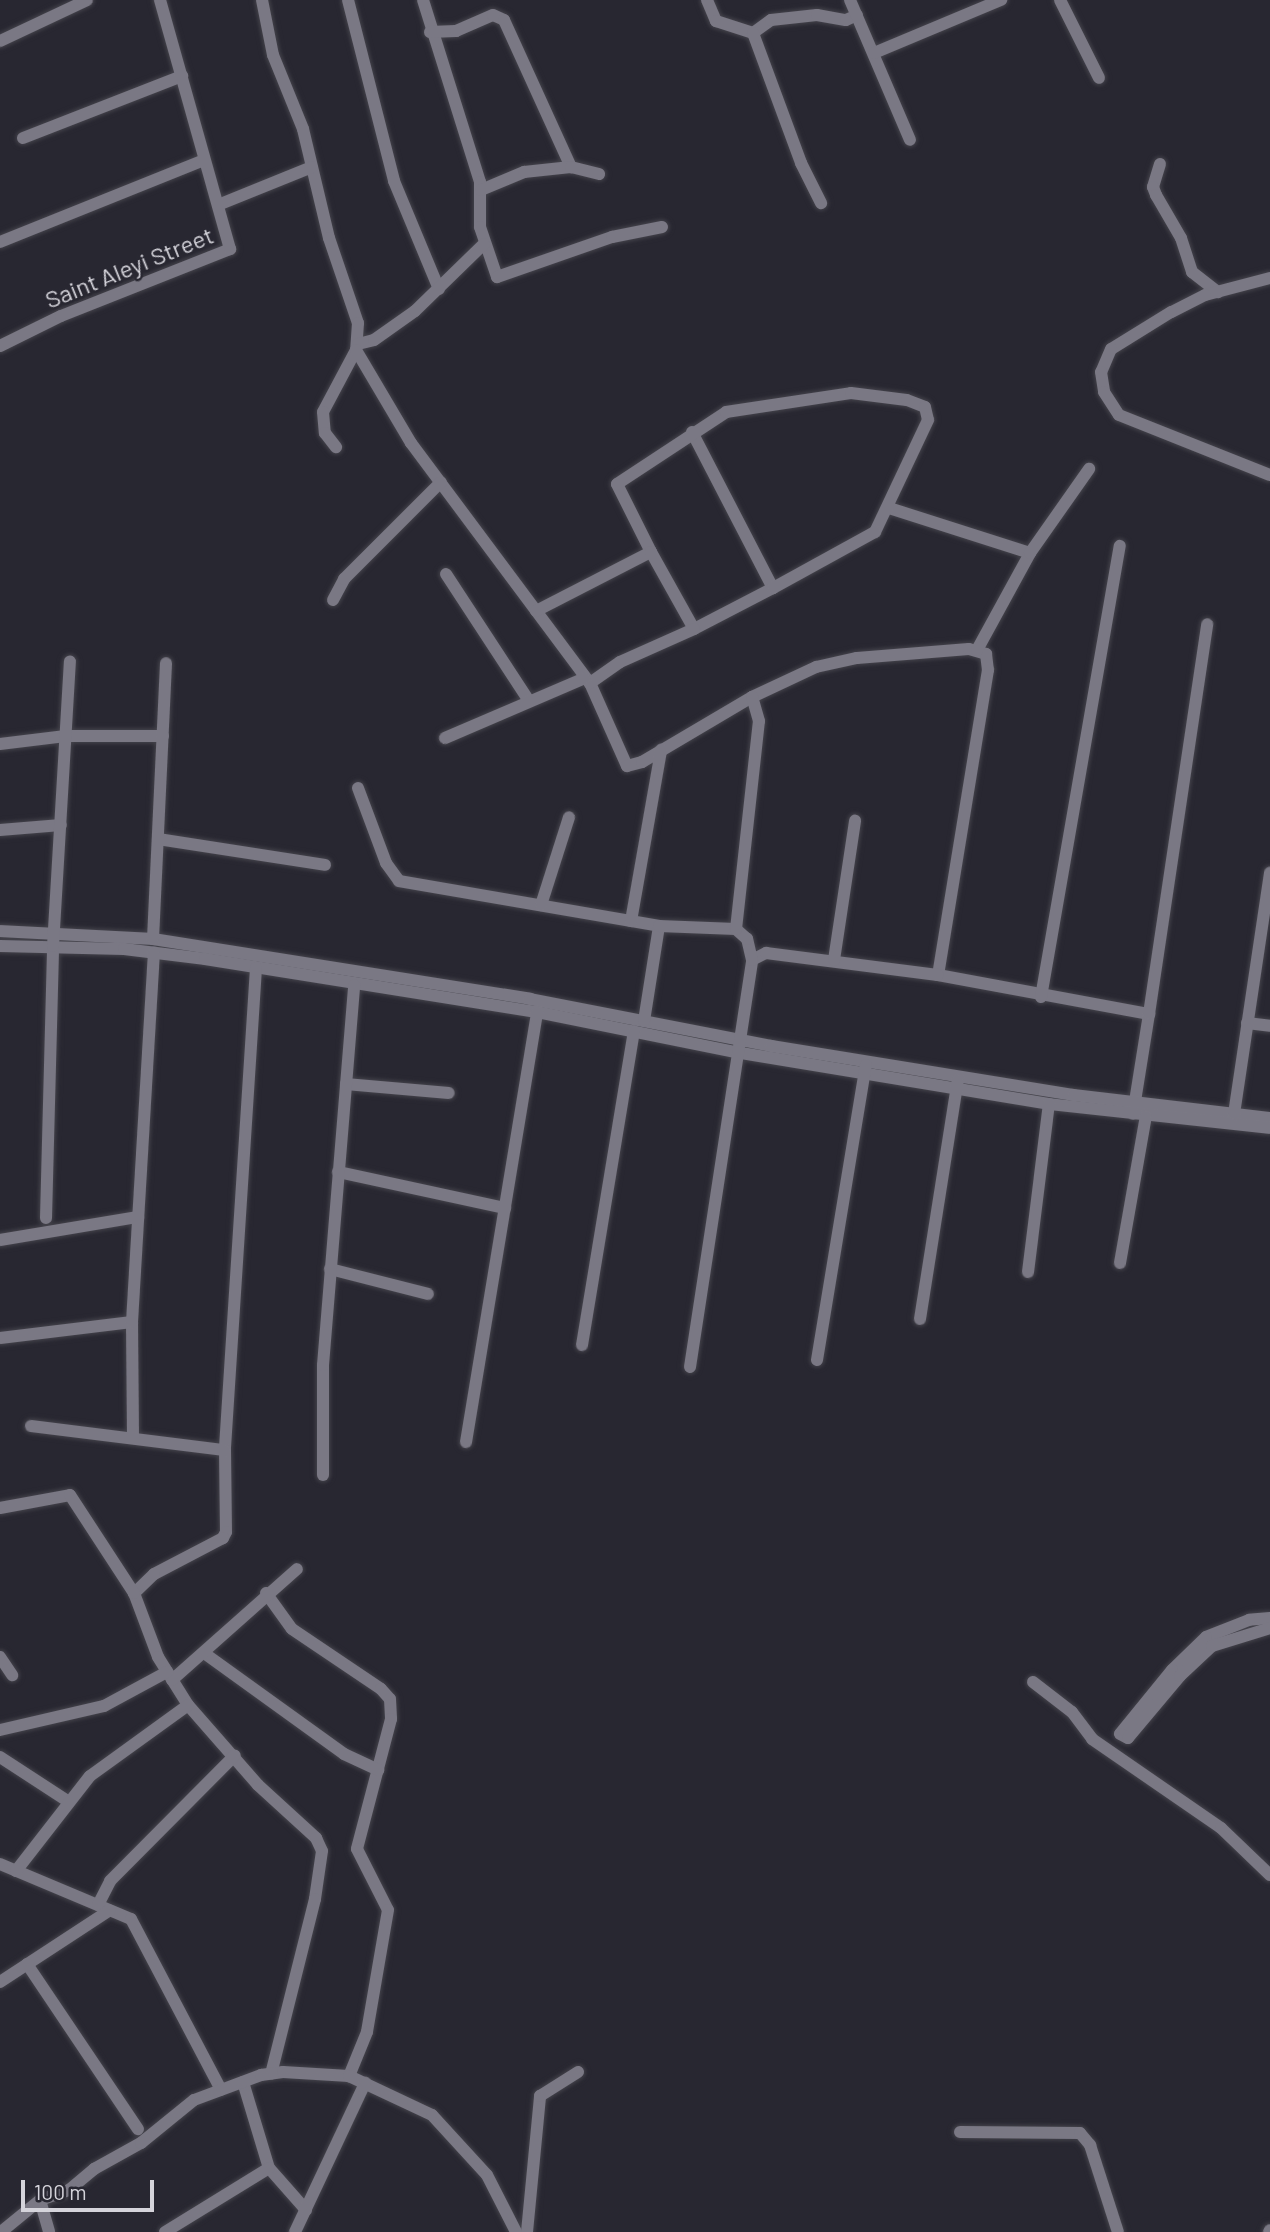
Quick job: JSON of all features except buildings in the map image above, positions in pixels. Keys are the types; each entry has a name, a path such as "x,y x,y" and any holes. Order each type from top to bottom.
{"street":[{"path":"1,41 87,0"},
{"name":"Saint Aleyi Street","path":"0,346 93,303 224,254 230,244 160,0"},
{"path":"262,0 273,55 303,129 358,323 357,347 323,412 325,432 336,447"},
{"path":"348,0 394,181 439,289"},
{"path":"423,0 430,33 481,190 484,244 497,276 612,237 662,227"},
{"path":"707,0 716,21 753,33"},
{"path":"850,0 910,140"},
{"path":"874,52 1001,0"},
{"path":"1060,0 1098,78"},
{"path":"430,33 456,31 493,15 504,20 571,167"},
{"path":"753,33 771,20 817,15 846,20 856,15"},
{"path":"753,33 801,163 821,203"},
{"path":"23,138 182,76"},
{"path":"0,242 204,160"},
{"path":"1160,164 1153,187 1156,195 1181,238 1192,272 1218,292"},
{"path":"218,205 312,167"},
{"path":"481,190 524,172 571,167 599,174"},
{"path":"357,347 374,340 439,289 459,264 484,244"},
{"path":"1270,278 1218,292 1171,313 1111,349 1101,372 1104,392 1110,405 1130,422 1270,475"},
{"path":"357,347 411,443 587,680 622,763 633,766 752,697 796,675 838,662 977,650 986,654 988,670 938,975"},
{"path":"445,738 529,701 587,680 694,629 863,541 875,531 889,508 928,420 925,408 918,403 851,393 744,407 692,432 617,484 694,629"},
{"path":"692,432 773,588"},
{"path":"977,650 1030,552 1089,469"},
{"path":"333,600 344,579 442,482"},
{"path":"889,508 1030,552"},
{"path":"1041,997 1120,545"},
{"path":"536,611 651,552"},
{"path":"446,573 529,701"},
{"path":"1120,1263 1149,1014 1207,624"},
{"path":"46,1217 54,940 70,662"},
{"path":"133,1437 132,1322 154,946 166,663"},
{"path":"736,929 759,721 752,697"},
{"path":"0,744 66,736 163,736"},
{"path":"631,921 661,750"},
{"path":"358,788 386,863 400,881 659,926 736,929 747,939 752,960 741,1047 691,1367"},
{"path":"541,905 569,817"},
{"path":"834,960 855,821"},
{"path":"0,830 61,825"},
{"path":"158,839 325,865"},
{"path":"1234,1114 1270,873"},
{"path":"644,1021 659,926"},
{"path":"0,932 54,940 154,946 206,953 634,1031 1138,1110 1270,1128"},
{"path":"0,946 54,940"},
{"path":"206,953 256,968 354,985 376,982 644,1021 741,1047"},
{"path":"752,960 766,953 834,960 938,975 1041,997 1149,1014"},
{"path":"134,1593 154,1574 223,1538 225,1450 256,968"},
{"path":"323,1475 323,1365 354,985"},
{"path":"466,1442 537,1012"},
{"path":"1247,1023 1270,1026"},
{"path":"582,1345 634,1031"},
{"path":"817,1360 866,1067"},
{"path":"958,1082 1049,1104 1270,1118"},
{"path":"920,1319 958,1082"},
{"path":"346,1084 449,1093"},
{"path":"1028,1272 1049,1104"},
{"path":"338,1172 505,1208"},
{"path":"0,1240 138,1217"},
{"path":"330,1269 428,1294"},
{"path":"0,1338 132,1322"},
{"path":"31,1426 225,1450"},
{"path":"0,1508 70,1495 134,1593 170,1676 188,1705 258,1784 316,1838 322,1851 315,1899 271,2074"},
{"path":"0,1730 104,1706 170,1676 204,1653 267,1593 297,1569"},
{"path":"267,1593 292,1629 381,1689 390,1699 391,1719 357,1849 388,1910 368,2032 349,2076"},
{"path":"1176,1673 1128,1738 1122,1737 1119,1732 1176,1673 1209,1641 1249,1620 1270,1618"},
{"path":"1209,1641 1270,1628"},
{"path":"204,1653 344,1754 378,1770"},
{"path":"0,1657 12,1675"},
{"path":"1033,1682 1072,1712 1093,1739 1221,1828 1270,1875"},
{"path":"188,1705 90,1776 6,1869 131,1919 221,2090"},
{"path":"0,1982 104,1908 110,1881 235,1755"},
{"path":"0,1757 69,1802"},
{"path":"27,1964 138,2129"},
{"path":"527,2232 540,2096 578,2072"},
{"path":"1,2232 40,2200 69,2190 94,2169 141,2143 194,2100 271,2074 349,2076 432,2115 487,2175 516,2232"},
{"path":"243,2082 269,2168 306,2210"},
{"path":"295,2232 365,2083"},
{"path":"960,2132 1080,2133 1090,2146 1118,2232"},
{"path":"165,2232 269,2168"},
{"path":"40,2200 49,2232"}]}
